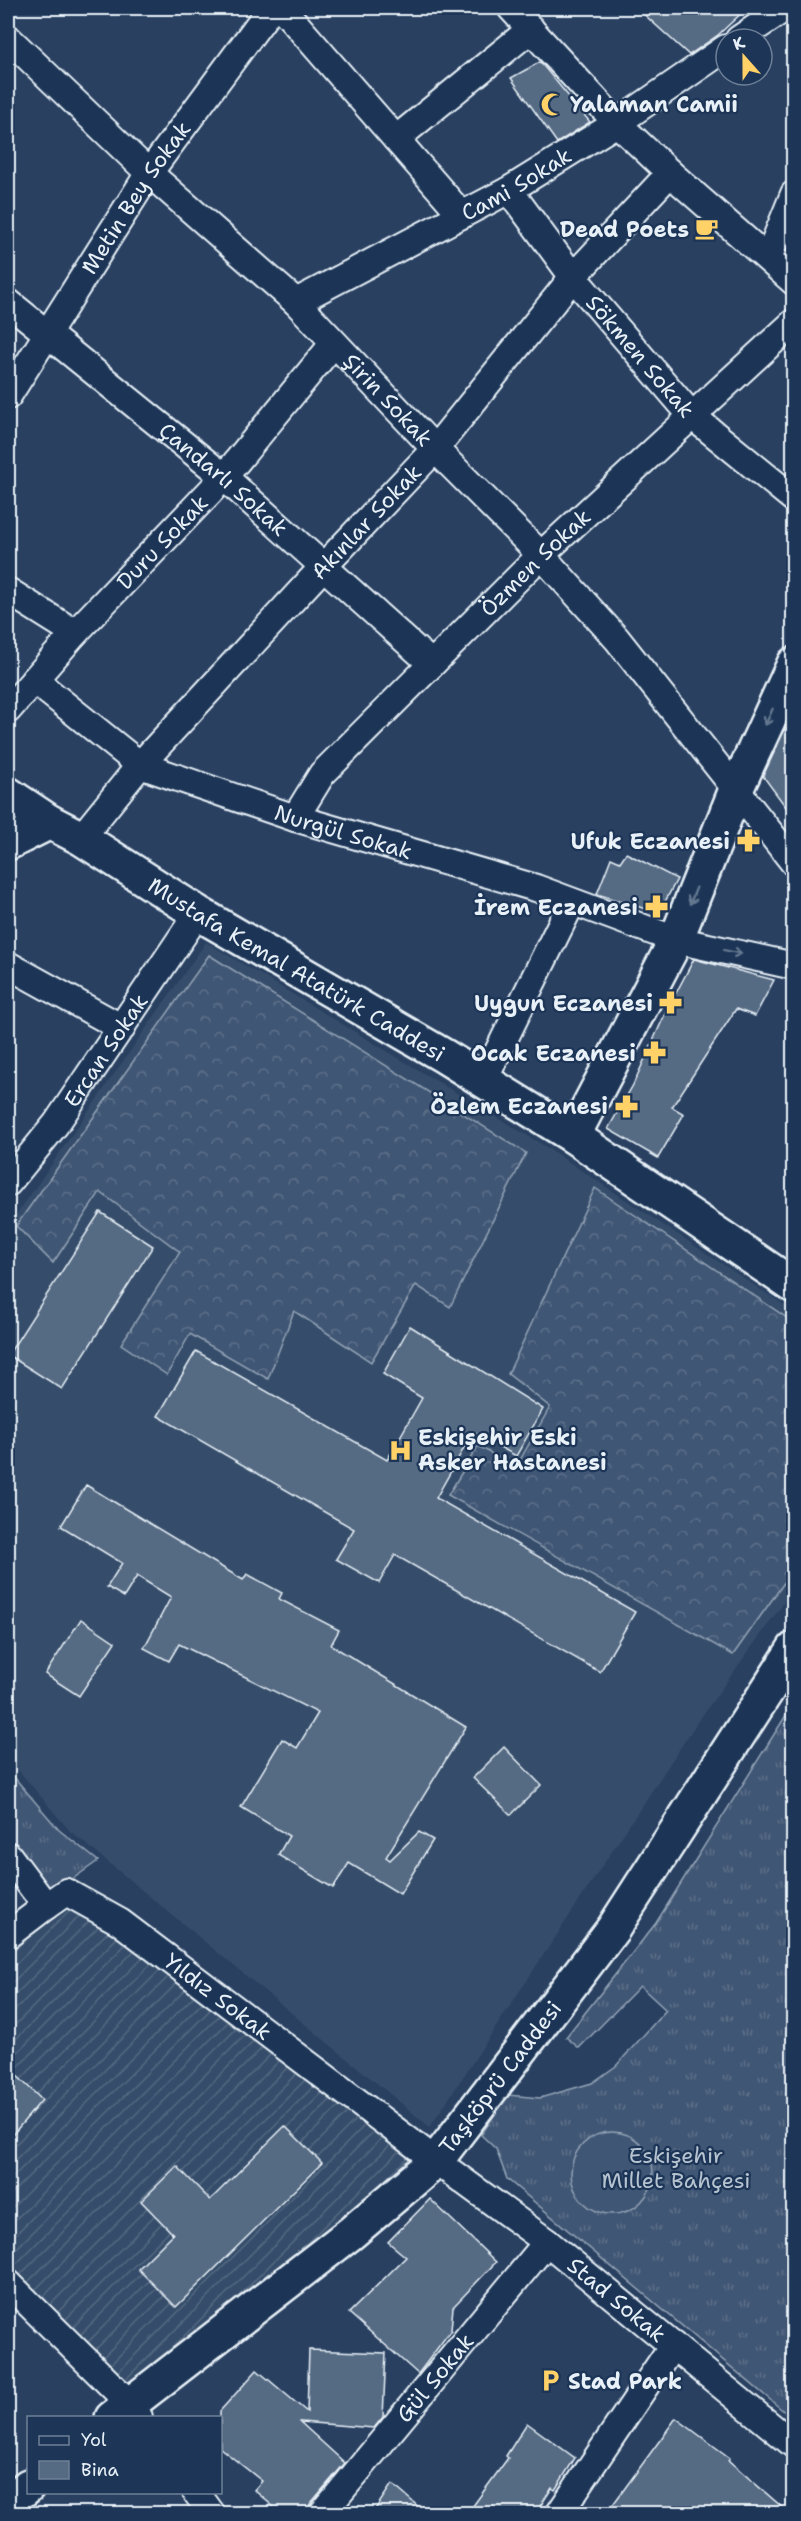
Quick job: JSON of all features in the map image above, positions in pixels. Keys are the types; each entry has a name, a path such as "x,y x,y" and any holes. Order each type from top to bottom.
{"main road":[{"path":"573,1136 676,940 735,792 794,664"},
{"name":"Mustafa Kemal Atatürk Caddesi","path":"8,794 198,913 484,1080 573,1136 794,1286"},
{"path":"8,843 50,822"},
{"name":"Taşköprü Caddesi","path":"126,2413 351,2233 436,2161 613,1929 794,1649"},
{"path":"8,2503 27,2487"}],"street":[{"name":"Metin Bey Sokak","path":"8,396 149,173 271,8"},
{"path":"282,8 462,215"},
{"path":"511,8 616,123 794,282"},
{"path":"757,27 785,8"},
{"path":"396,139 531,29"},
{"name":"Şirin Sokak","path":"8,38 149,173 296,302 435,449 540,555 617,639 735,792 794,863"},
{"name":"Cami Sokak","path":"296,302 509,190 616,123 714,56"},
{"name":"Akınlar Sokak","path":"81,838 140,765 435,449 573,277 670,173"},
{"name":"Sökmen Sokak","path":"509,190 573,277 692,416 794,499"},
{"path":"768,258 794,194"},
{"name":"Çandarlı Sokak","path":"8,302 224,477 432,664"},
{"name":"Özmen Sokak","path":"295,818 322,774 540,555 794,322"},
{"name":"Duru Sokak","path":"8,710 75,633 224,477 334,342"},
{"path":"8,591 75,633"},
{"name":"Nurgül Sokak","path":"34,680 140,765 295,818 536,888 676,940 790,961"},
{"path":"484,1080 572,902"},
{"name":"Ercan Sokak","path":"8,1183 56,1124 198,913"},
{"path":"8,965 122,1028"},
{"path":"8,1855 46,1906 8,1935"},
{"name":"Yıldız Sokak","path":"46,1906 66,1892 120,1922 436,2161"},
{"name":"Stad Sokak","path":"436,2161 548,2242 794,2445"},
{"name":"Gül Sokak","path":"322,2514 548,2242"},
{"path":"8,2283 126,2413"},
{"path":"559,2514 673,2345"},
{"path":"197,2494 212,2514"}],"shaded area":[{"name":"Eskişehir Eski Asker Hastanesi","path":"206,942 546,1147 793,1311 793,1590 696,1724 430,2127 70,1831 8,1758 8,1227"},
{"path":"69,1906 119,1932 418,2160 130,2391 8,2268 8,1951"}],"green space":[{"path":"209,955 526,1153 450,1307 416,1285 371,1362 294,1311 268,1379 190,1334 167,1375 121,1344 180,1252 100,1192 53,1263 16,1226"},
{"path":"595,1188 793,1322 793,1570 733,1655 448,1495 478,1446 516,1467 550,1407 508,1374"},
{"name":"Eskişehir Millet Bahçesi","path":"793,1704 793,2419 507,2179 496,2149 481,2135 508,2095 540,2098 592,2083 616,2066 666,2010 640,1986 579,2048 566,2037 656,1923"},
{"path":"8,1770 59,1830 98,1861 47,1897 8,1842"},
{"path":"612,2132 628,2135 641,2144 650,2157 653,2173 650,2189 641,2202 628,2211 612,2214 596,2211 583,2202 574,2189 571,2173 574,2157 583,2144 596,2135"}],"building":[{"path":"637,8 747,8 727,27 714,27 714,38 689,55"},
{"name":"Yalaman Camii","path":"540,62 590,122 557,143 511,78"},
{"path":"794,710 794,818 763,776"},
{"path":"626,853 677,879 659,913 597,894 611,858 620,862"},
{"path":"694,959 774,980 755,1016 736,1009 672,1107 684,1114 658,1158 608,1129 633,1085 666,1012"},
{"path":"100,1212 153,1246 62,1389 8,1355"},
{"path":"410,1326 543,1409 516,1456 473,1432 436,1498 635,1612 600,1672 395,1555 379,1583 336,1559 354,1529 158,1416 196,1351 387,1460 422,1398 383,1374"},
{"path":"86,1485 243,1580 247,1574 282,1593 279,1599 339,1630 331,1645 466,1727 386,1857 390,1860 419,1832 433,1840 400,1894 349,1863 333,1888 278,1855 289,1836 241,1807 282,1739 297,1748 318,1713 179,1644 169,1661 144,1648 171,1597 137,1576 124,1597 107,1587 122,1563 61,1526"},
{"path":"81,1619 115,1642 79,1696 45,1674"},
{"path":"504,1747 541,1785 511,1815 473,1778"},
{"path":"8,2067 42,2100 8,2140"},
{"path":"285,2126 322,2163 176,2307 138,2269 173,2234 141,2201 177,2166 210,2200"},
{"path":"430,2199 496,2262 453,2307 451,2330 418,2374 349,2313 406,2257 388,2242"},
{"path":"309,2350 386,2353 383,2417 374,2428 300,2422 345,2463 310,2504 307,2514 282,2514 254,2490 262,2481 222,2450 220,2411 257,2370 307,2412"},
{"path":"676,2418 730,2458 728,2460 790,2514 606,2514"},
{"path":"527,2423 575,2458 555,2490 552,2488 535,2514 467,2514 508,2458 506,2456"},
{"path":"392,2484 427,2514 372,2514"}],"place":[{"name":"Yalaman Camii","path":"552,104"},
{"name":"Dead Poets","path":"707,229"},
{"name":"Ufuk Eczanesi","path":"748,841"},
{"name":"İrem Eczanesi","path":"656,907"},
{"name":"Uygun Eczanesi","path":"671,1003"},
{"name":"Ocak Eczanesi","path":"654,1053"},
{"name":"Özlem Eczanesi","path":"626,1106"},
{"name":"Eskişehir Eski Asker Hastanesi","path":"400,1450"},
{"name":"Stad Park","path":"550,2381"}]}
